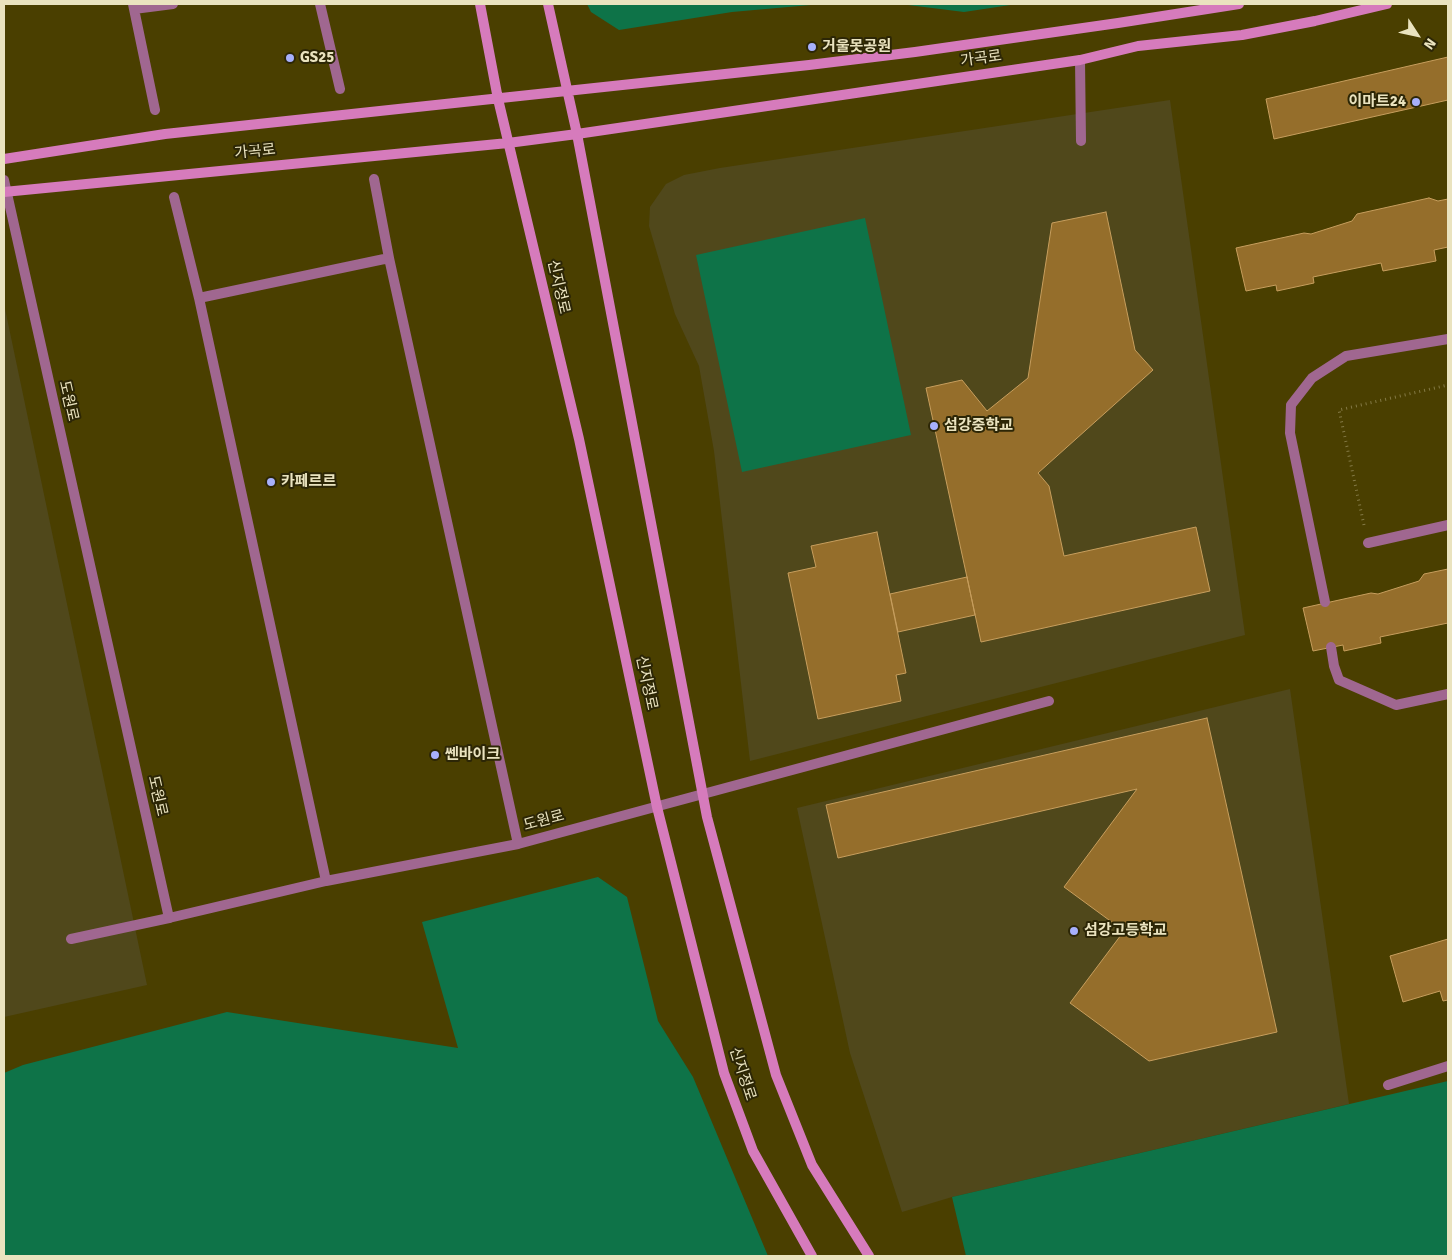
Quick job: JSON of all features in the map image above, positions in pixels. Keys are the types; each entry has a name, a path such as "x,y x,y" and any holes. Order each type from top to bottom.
{"street":[{"path":"155,110 134,6 173,4"},
{"path":"320,4 340,89"},
{"name":"신지정로","path":"480,4 498,99 578,439 656,806 724,1073 753,1151 812,1256"},
{"path":"548,4 577,134 709,826 776,1075 812,1165 869,1256"},
{"name":"가곡로","path":"4,159 165,134 915,52 1128,22 1239,4"},
{"name":"가곡로","path":"5,192 508,143 577,134 1080,60 1138,46 1242,35 1315,21 1387,4"},
{"path":"1080,60 1081,141"},
{"name":"도원로","path":"4,180 5,192 169,918 326,881 518,844 1049,701"},
{"path":"374,180 389,258 518,844"},
{"path":"174,197 199,298 326,881"},
{"path":"199,298 389,258"},
{"path":"1325,602 1290,433 1291,405 1312,378 1346,356 1448,339"},
{"path":"1368,542 1448,525"},
{"path":"1331,647 1334,666 1339,680 1396,706 1448,694"},
{"path":"70,939 169,918"},
{"path":"1388,1085 1448,1066"}],"path":[{"path":"1368,542 1339,410 1448,385"}],"shaded area":[{"path":"1170,100 1245,635 750,761 714,451 699,366 675,314 649,226 650,207 666,184 684,175"},
{"path":"4,304 147,985 4,1017"},
{"name":"섬강고등학교","path":"1290,689 1349,1104 952,1197 902,1212 850,1053 797,808"}],"green space":[{"path":"587,4 822,4 732,12 619,30 591,12"},
{"path":"900,4 1017,4 964,12"},
{"path":"865,218 911,435 742,472 696,255"},
{"path":"598,877 627,897 658,1021 693,1077 768,1256 4,1256 4,1073 23,1065 227,1012 458,1048 422,922"},
{"path":"1448,1081 1448,1256 966,1256 952,1197"}],"building":[{"path":"1448,57 1448,100 1274,139 1266,99"},
{"path":"1429,198 1438,201 1448,199 1448,247 1434,250 1436,261 1383,271 1381,263 1313,277 1314,283 1277,291 1276,285 1246,291 1236,248 1304,233 1311,234 1352,221 1357,214"},
{"path":"1106,212 1135,350 1153,370 1038,473 1049,486 1064,556 1196,527 1210,591 981,642 926,388 962,380 987,411 1028,378 1052,223"},
{"path":"877,532 906,673 896,675 901,701 818,719 788,573 816,567 811,546"},
{"path":"1448,569 1448,623 1380,637 1381,643 1344,651 1343,645 1313,651 1303,608 1371,593 1378,594 1419,581 1424,574"},
{"path":"967,577 975,615 898,632 890,594"},
{"path":"1207,718 1277,1032 1149,1061 1070,1003 1124,931 1064,887 1137,789 838,858 826,805"},
{"path":"1448,939 1448,1000 1443,1001 1440,991 1403,1002 1390,956"}],"place":[{"name":"거울못공원","path":"812,47"},
{"name":"GS25","path":"290,58"},
{"name":"이마트24","path":"1416,102"},
{"name":"섬강중학교","path":"934,426"},
{"name":"카페르르","path":"271,482"},
{"name":"쎈바이크","path":"435,755"},
{"name":"섬강고등학교","path":"1074,931"}]}
